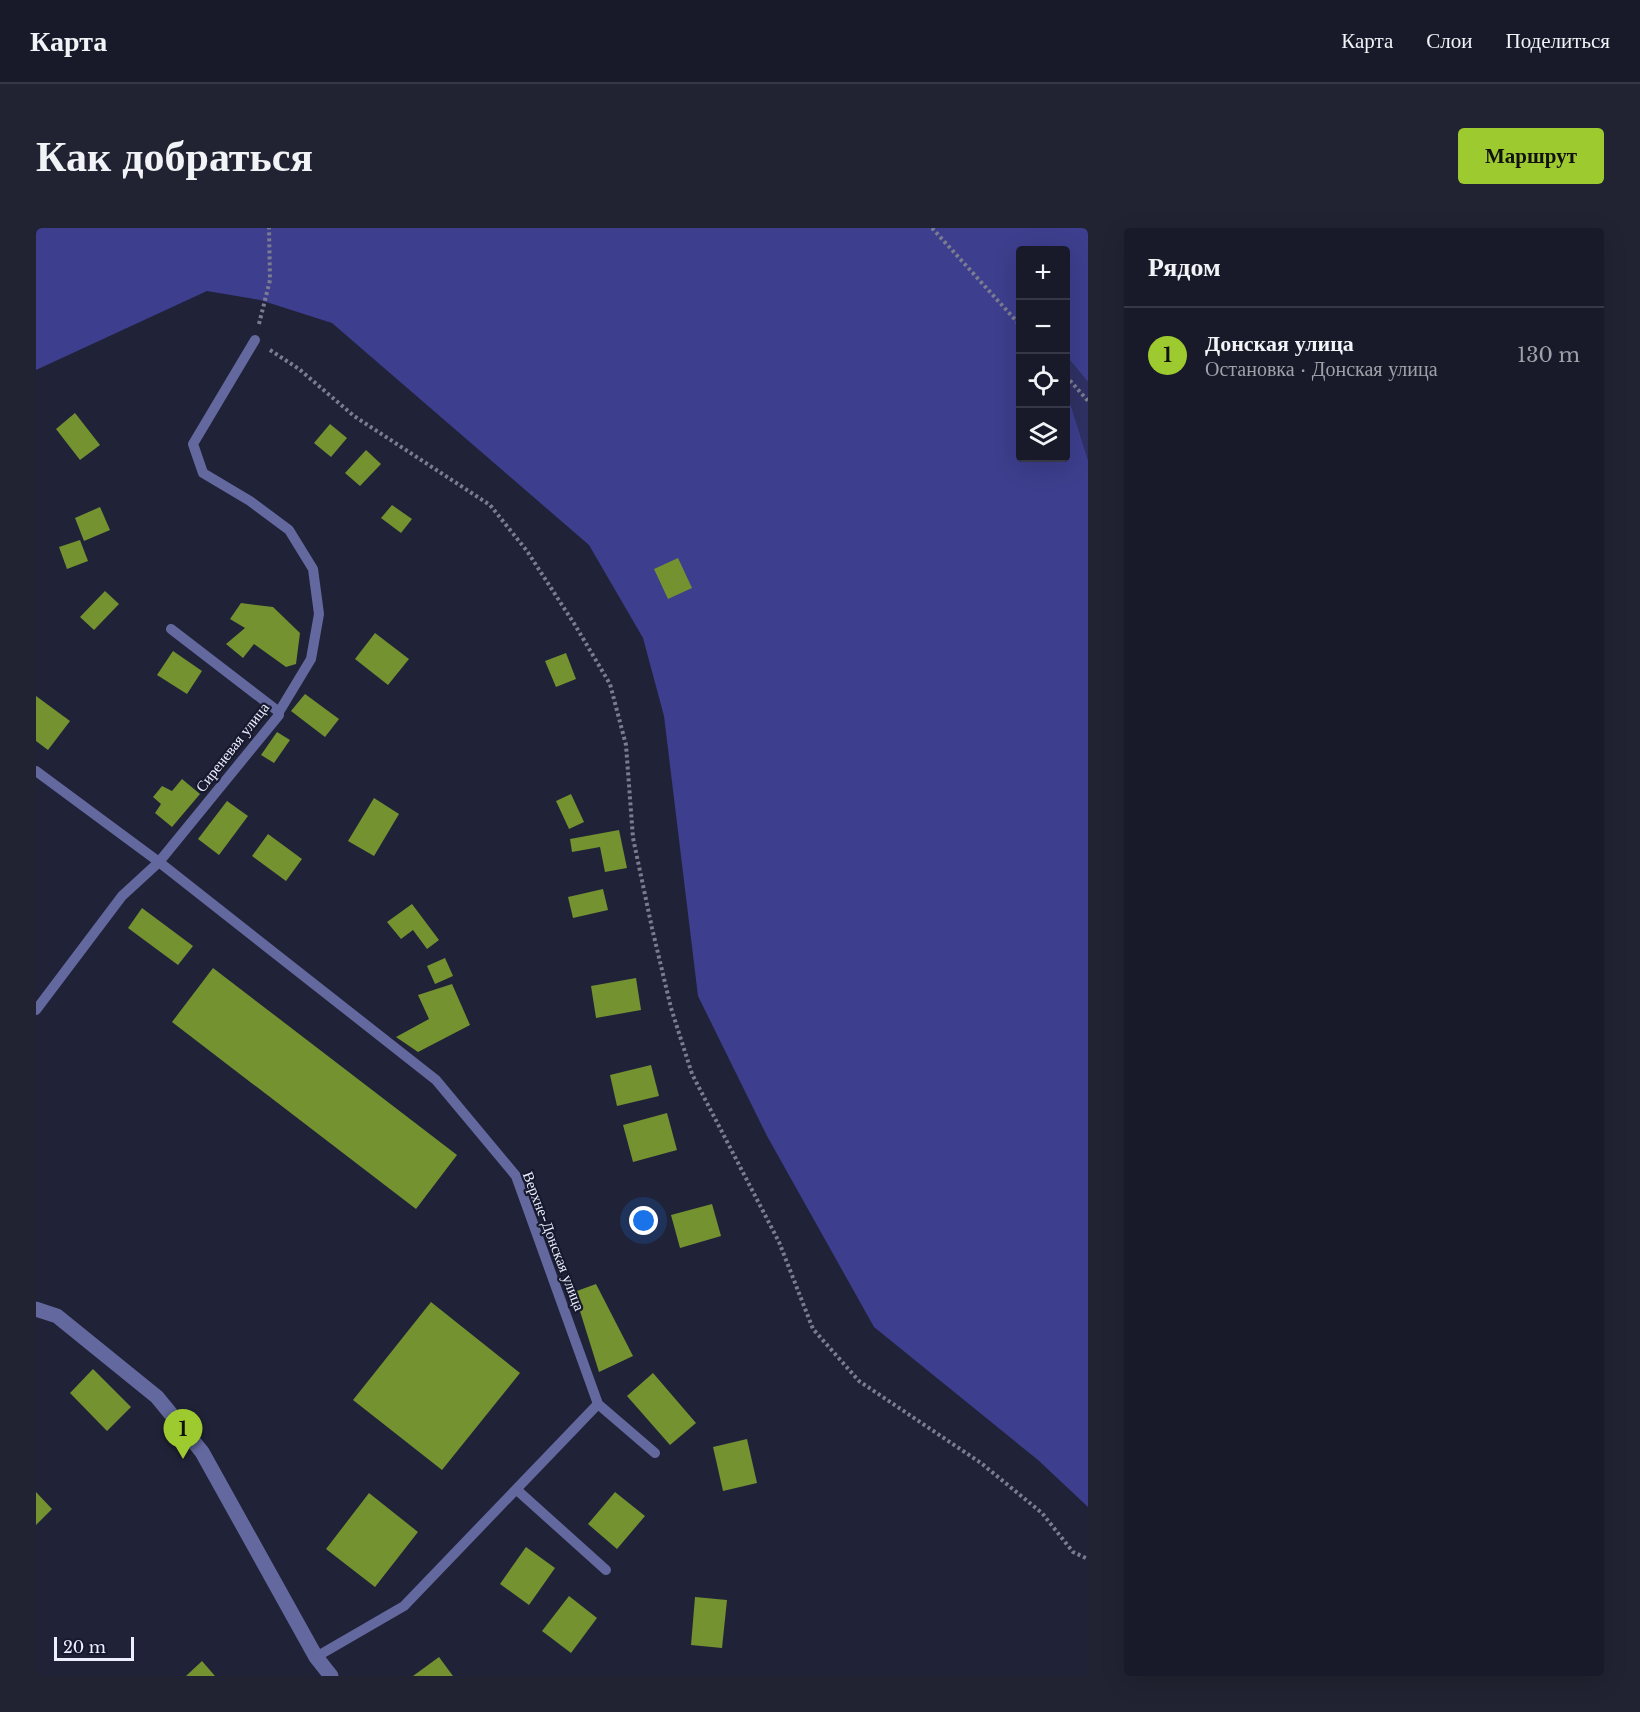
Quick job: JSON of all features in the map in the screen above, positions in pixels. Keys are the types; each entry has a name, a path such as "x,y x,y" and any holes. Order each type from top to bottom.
{"street":[{"path":"36,1309 57,1316 157,1396 202,1452 316,1656 331,1676"}],"lane":[{"name":"Сиреневая улица","path":"36,1010 122,896 159,862 279,715 311,659 319,614 313,569 289,530 250,501 203,473 193,444 255,340"},
{"path":"171,629 279,712"},
{"name":"Верхне-Донская улица","path":"36,771 159,862 436,1080 516,1176 598,1404"},
{"path":"316,1656 404,1606 598,1404 654,1453"},
{"path":"517,1490 606,1570"}],"path":[{"path":"269,228 270,280 255,340 299,369 354,416 490,505 527,550 575,624 610,684 626,745 633,838 671,1008 692,1074 779,1242 813,1329 859,1381 981,1463 1042,1513 1073,1552 1088,1559"},
{"path":"932,228 1016,321"},
{"path":"1070,381 1088,401"}],"shaded area":[{"path":"36,228 1088,228 1088,382 1070,360 1070,246 1016,246 1016,462 1070,462 1070,403 1088,460 1088,1507 1038,1460 874,1327 767,1136 698,996 664,716 643,638 589,545 332,323 260,300 207,291 36,370"},
{"path":"1070,361 1088,382 1088,460 1070,403"}],"building":[{"path":"75,413 100,445 80,460 56,429"},
{"path":"330,424 347,438 331,457 314,443"},
{"path":"366,450 381,464 360,486 345,473"},
{"path":"392,505 412,519 401,533 381,518"},
{"path":"100,507 110,530 84,541 75,518"},
{"path":"80,540 88,561 67,569 59,547"},
{"path":"678,558 692,588 668,599 654,569"},
{"path":"105,591 119,604 94,630 80,617"},
{"path":"241,603 273,607 300,633 296,664 286,667 254,644 243,658 226,644 245,628 230,619"},
{"path":"375,633 409,659 388,685 355,659"},
{"path":"173,651 202,671 187,694 157,675"},
{"path":"566,653 576,679 556,687 545,661"},
{"path":"305,694 339,719 325,737 291,711"},
{"path":"36,696 70,721 48,750 36,741"},
{"path":"277,732 290,740 274,763 261,755"},
{"path":"182,779 200,794 172,827 155,813 161,804 153,797 162,786 172,791"},
{"path":"571,794 584,822 569,829 556,801"},
{"path":"374,798 399,814 374,856 348,841"},
{"path":"227,801 248,816 219,855 198,839"},
{"path":"619,830 627,868 605,872 600,847 572,852 570,839"},
{"path":"268,834 302,859 286,881 252,856"},
{"path":"603,889 608,910 573,918 568,897"},
{"path":"412,904 439,940 427,949 413,930 401,939 387,922"},
{"path":"142,908 193,946 178,965 128,928"},
{"path":"445,958 453,976 435,984 427,966"},
{"path":"213,968 457,1155 416,1209 172,1022"},
{"path":"636,978 641,1010 596,1018 591,986"},
{"path":"452,984 470,1025 418,1052 396,1037 429,1019 418,995"},
{"path":"651,1065 659,1096 617,1106 610,1075"},
{"path":"667,1113 677,1150 633,1162 623,1125"},
{"path":"712,1204 721,1236 680,1248 671,1215"},
{"path":"596,1284 633,1356 599,1372 574,1292"},
{"path":"431,1302 520,1373 442,1470 353,1400"},
{"path":"93,1369 131,1407 107,1431 70,1393"},
{"path":"653,1373 696,1423 670,1445 627,1396"},
{"path":"747,1439 757,1483 723,1491 713,1447"},
{"path":"36,1492 52,1509 36,1525"},
{"path":"615,1492 645,1516 617,1549 588,1524"},
{"path":"369,1493 418,1532 375,1587 326,1549"},
{"path":"526,1547 555,1568 529,1605 500,1584"},
{"path":"569,1596 597,1618 571,1653 542,1631"},
{"path":"695,1597 727,1600 722,1648 691,1645"},
{"path":"439,1657 453,1676 413,1676"},
{"path":"202,1661 215,1676 186,1676"}],"place":[{"name":"Донская улица","path":"183,1459"}]}
